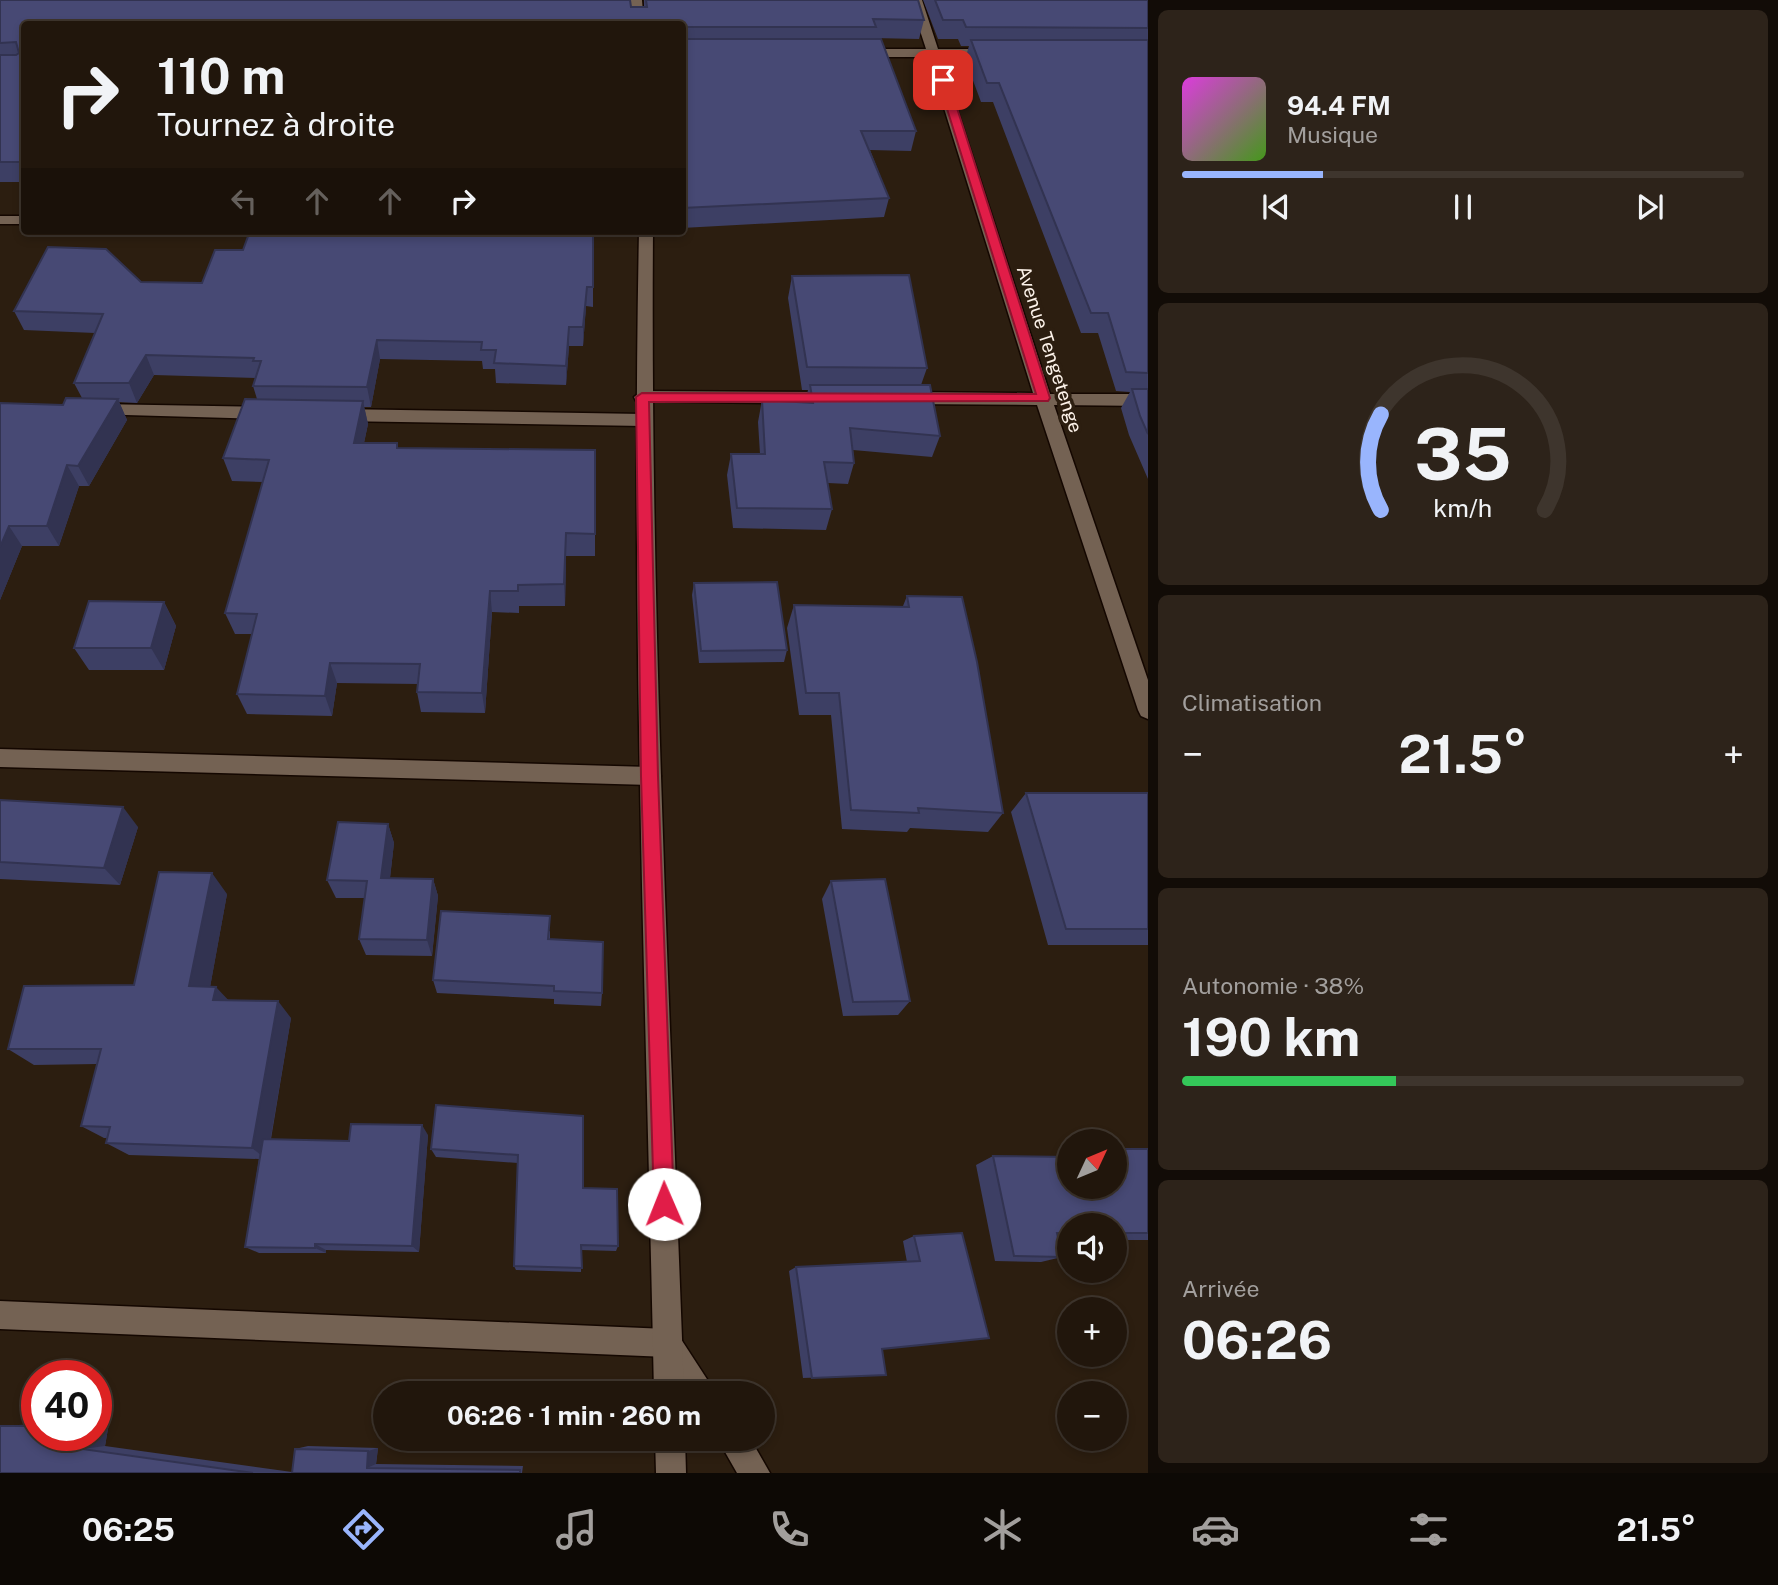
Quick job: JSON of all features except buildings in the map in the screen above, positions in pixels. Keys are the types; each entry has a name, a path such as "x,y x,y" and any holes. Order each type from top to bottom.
{"street":[{"path":"636,0 639,21"},
{"name":"Avenue Tengetenge","path":"916,0 1043,398 1148,710"},
{"path":"842,53 1015,53"},
{"path":"0,220 21,220"},
{"path":"646,235 642,397 668,1381"},
{"path":"642,397 850,398"},
{"path":"891,398 1148,400"},
{"path":"84,410 279,414"},
{"path":"321,414 643,420"},
{"path":"0,758 650,776"},
{"path":"0,1315 667,1343"},
{"path":"667,1343 693,1381"},
{"path":"670,1451 670,1473"},
{"path":"741,1451 755,1473"}],"route":[{"path":"664,1204 650,776 642,397 1043,398 943,80"}]}
